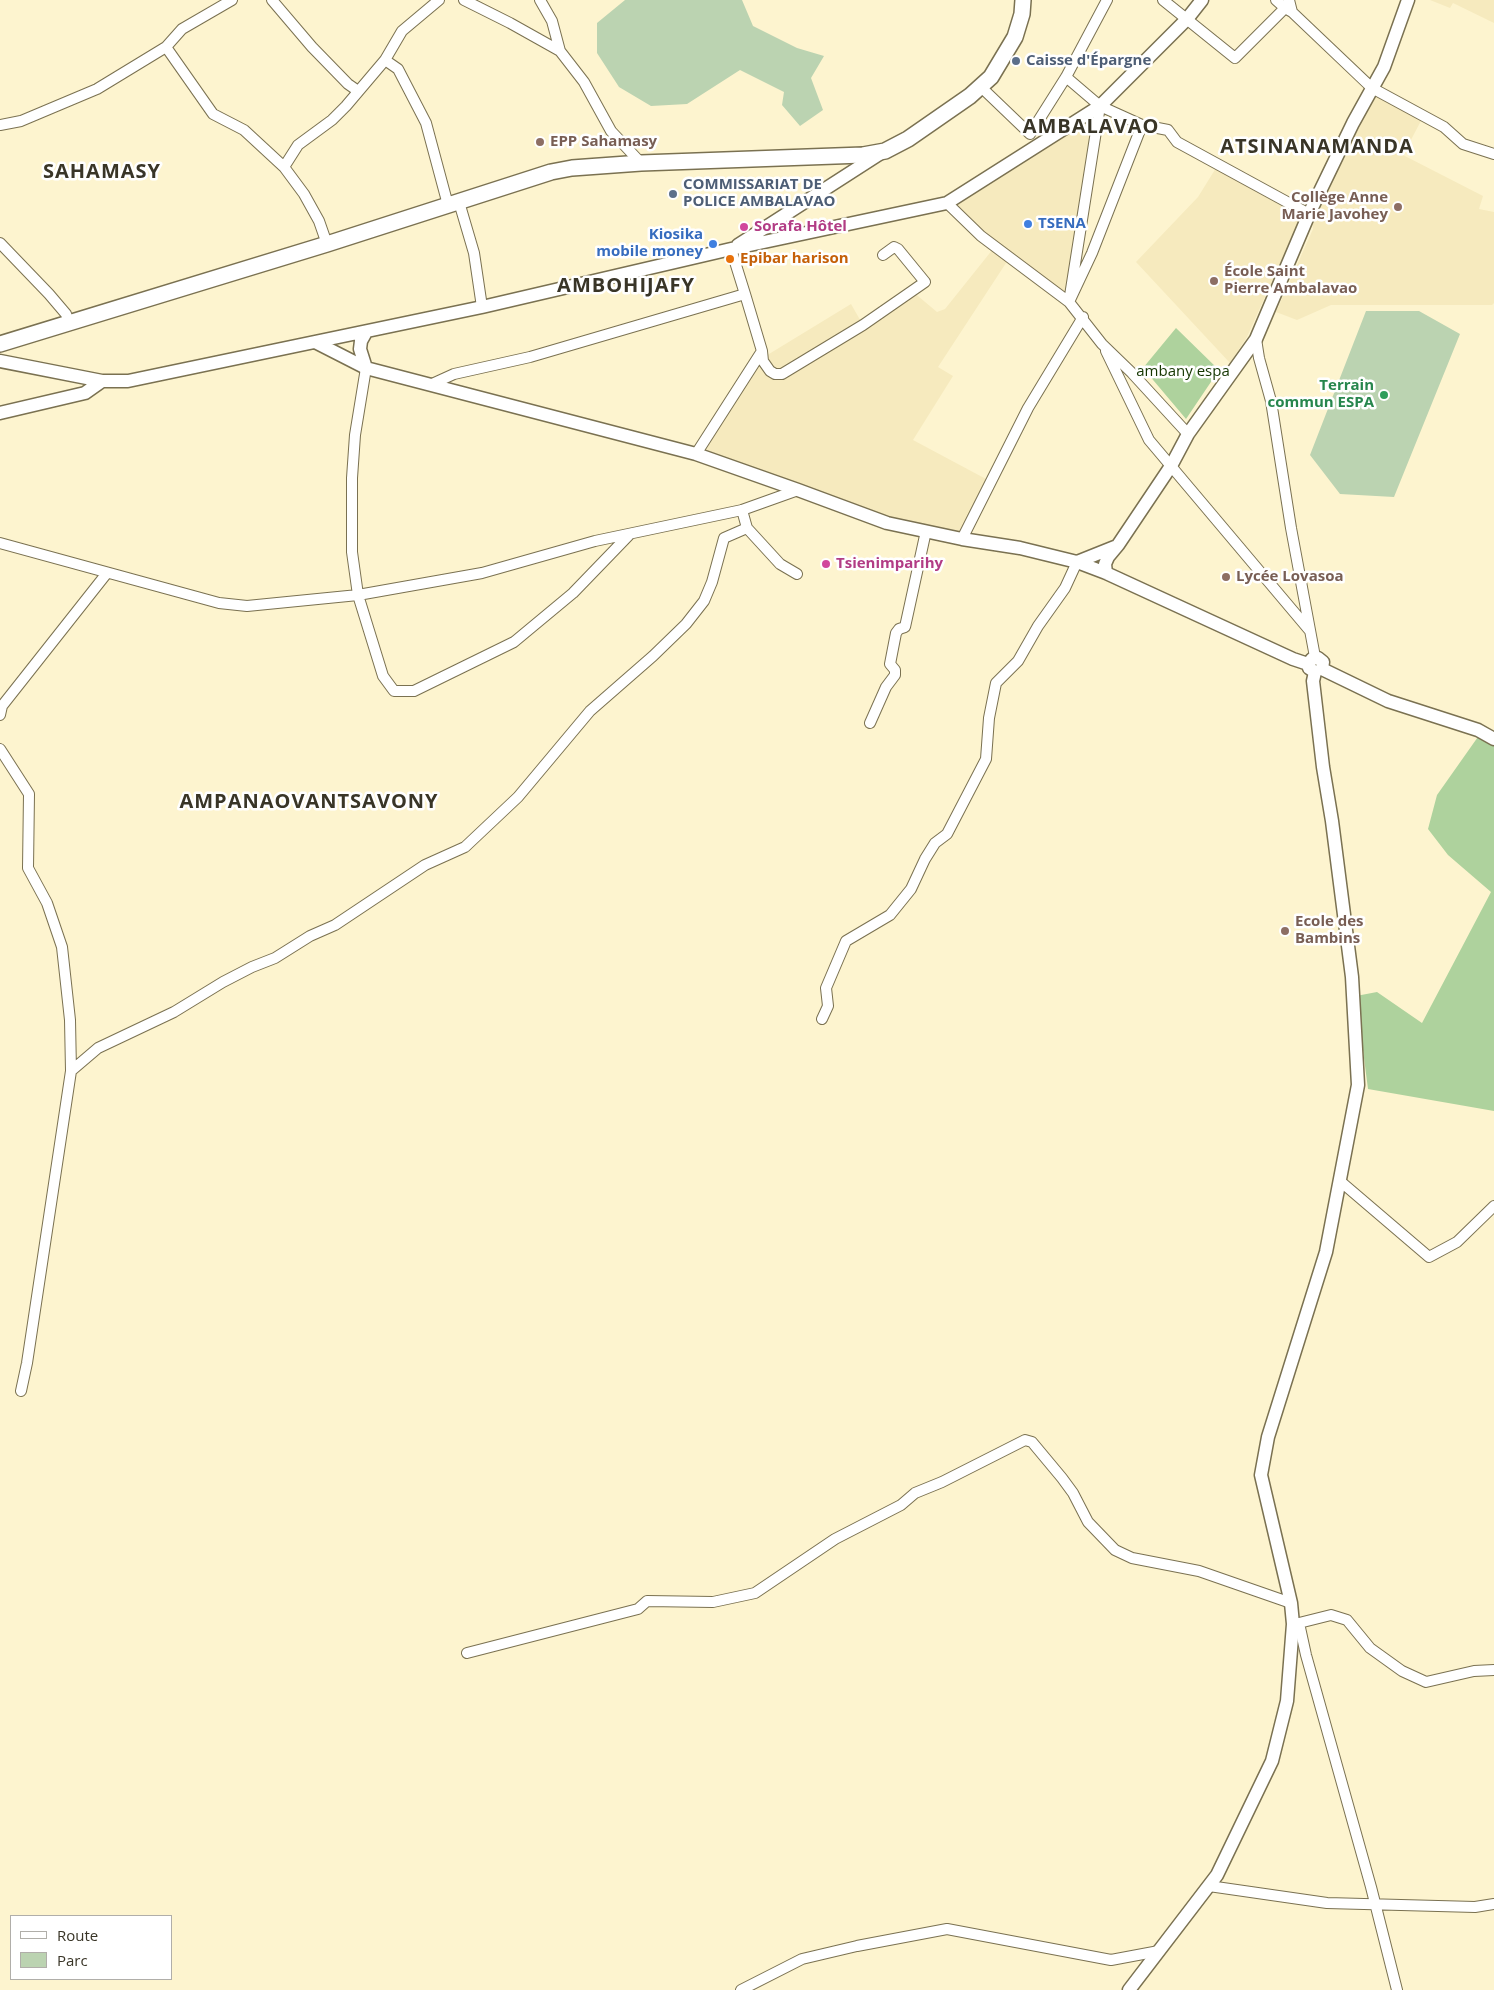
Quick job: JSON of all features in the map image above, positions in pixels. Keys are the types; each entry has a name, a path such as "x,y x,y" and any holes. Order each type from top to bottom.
{"main road":[{"path":"4,343 327,244 551,172 572,168 641,163 863,155 885,150 908,139 981,87 991,76 1015,37 1022,14 1023,0"}],"street":[{"path":"0,125 21,121 97,89 166,48 182,28 232,0"},
{"path":"272,0 312,47 348,84 358,91"},
{"path":"284,167 298,145 332,120 358,91 385,60 402,32 439,0"},
{"path":"464,0 560,51"},
{"path":"540,0 552,21 560,51 584,82 611,131 641,163"},
{"path":"1030,134 1066,76 1107,0"},
{"path":"1163,0 1235,58 1289,7"},
{"path":"4,343 6,351 5,362 102,381 128,382 482,308 732,249 947,203 1100,106 1187,19 1202,0"},
{"path":"1276,0 1289,7 1372,88 1444,127 1463,144 1494,154"},
{"path":"1106,573 1105,564 1108,557 1171,466 1188,434 1256,339 1309,214 1353,123 1384,67 1408,0"},
{"path":"166,48 213,114 244,130 284,167 304,194 319,221 327,244"},
{"path":"385,60 398,69 426,123 453,204 474,253 482,308"},
{"path":"1066,76 1100,106 1142,125 1168,130 1177,142 1309,214"},
{"path":"981,87 1030,134 1036,148"},
{"path":"1069,302 1100,106"},
{"path":"1069,302 1092,253 1142,125"},
{"path":"732,249 885,150"},
{"path":"840,179 841,155"},
{"path":"947,203 981,236 1069,302 1083,317 1102,344 1149,440 1310,631"},
{"path":"0,243 49,294 66,314 70,322"},
{"path":"732,249 762,351 763,361 770,371 775,374 782,374 863,325 925,282 898,248 894,247 883,255"},
{"path":"432,384 454,374 530,357 745,294"},
{"path":"962,539 1028,408 1083,317"},
{"path":"366,332 361,341 360,349 366,368 355,435 352,478 352,552 358,595 383,676 394,691 414,691 514,642 573,593 629,535"},
{"path":"1256,339 1259,358 1271,401 1315,666 1313,681 1352,977 1358,1085 1326,1252 1268,1437 1262,1474 1296,1624 1376,1904 1398,1990"},
{"path":"317,343 366,368 696,454 887,523 962,539 1020,548 1077,562 1106,573 1284,655 1315,666 1388,701 1478,730 1494,738"},
{"path":"1102,344 1132,373 1188,434"},
{"path":"696,454 762,351"},
{"path":"0,413 85,393 102,381"},
{"path":"0,543 219,603 248,606 358,595 482,573 552,552 742,510 798,490"},
{"path":"742,510 747,528 780,564 797,574"},
{"path":"71,1070 98,1048 174,1012 223,982 275,958 310,936 335,925 393,885 465,847 518,797 590,711 653,656 686,624 704,601 712,582 724,538 747,528"},
{"path":"870,723 886,687 895,675 895,670 890,664 896,633 899,629 905,627 926,531"},
{"path":"822,1019 828,1006 826,988 846,941 890,915 911,889 924,859 935,844 947,834 986,759 989,718 996,683 1018,661 1038,626 1065,588 1077,562 1118,545"},
{"path":"0,715 2,706 107,573"},
{"path":"0,749 29,794 28,868 47,903 62,947 70,1020 71,1070 27,1363 21,1391"},
{"path":"1340,1181 1429,1258 1457,1242 1494,1206"},
{"path":"467,1653 638,1609 647,1601 713,1602 756,1593 835,1539 901,1505 915,1493 942,1482 1025,1440 1032,1442 1062,1478 1073,1493 1088,1522 1115,1550 1132,1558 1199,1571 1291,1603"},
{"path":"1296,1624 1331,1615 1347,1620 1370,1648 1402,1670 1426,1682 1474,1671 1494,1670"},
{"path":"1129,1990 1217,1875 1272,1761 1286,1701 1296,1624"},
{"path":"1209,1886 1327,1903 1475,1907 1494,1904"},
{"path":"741,1990 802,1959 857,1946 947,1929 1110,1960 1159,1951"}],"shaded area":[{"path":"1430,0 1494,0 1494,23 1453,3 1450,8"},
{"name":"Collège Anne Marie Javohey","path":"1373,90 1423,117 1403,155 1483,196 1479,209 1494,212 1494,303 1492,305 1331,305 1297,320 1276,312 1313,229 1312,219"},
{"name":"TSENA","path":"1100,106 1065,298 1005,251 948,197"},
{"name":"École Saint Pierre Ambalavao","path":"1216,168 1302,214 1247,337 1230,363 1136,262 1198,197"},
{"path":"993,249 1008,260 938,367 953,376 913,440 986,479 961,536 891,521 699,449 755,364 769,354 851,304 863,325 912,291 937,312 945,309"}],"green space":[{"path":"625,0 742,0 753,26 797,48 824,56 811,78 823,110 800,126 782,105 784,92 740,70 687,104 651,106 619,87 597,53 597,23"},
{"name":"Terrain commun ESPA","path":"1366,311 1419,311 1460,334 1394,497 1340,494 1310,455"},
{"name":"ambany espa","path":"1176,328 1219,370 1186,419 1143,368"},
{"path":"1480,734 1494,742 1494,1111 1368,1089 1356,996 1377,992 1422,1023 1491,892 1448,855 1428,829 1437,795"}],"place":[{"name":"Caisse d'Épargne","path":"1016,61"},
{"name":"EPP Sahamasy","path":"540,142"},
{"name":"COMMISSARIAT DE POLICE AMBALAVAO","path":"673,194"},
{"name":"Collège Anne Marie Javohey","path":"1398,207"},
{"name":"TSENA","path":"1028,224"},
{"name":"Sorafa Hôtel","path":"744,227"},
{"name":"Kiosika mobile money","path":"713,244"},
{"name":"Epibar harison","path":"730,259"},
{"name":"École Saint Pierre Ambalavao","path":"1214,281"},
{"name":"Terrain commun ESPA","path":"1384,395"},
{"name":"Tsienimparihy","path":"826,564"},
{"name":"Lycée Lovasoa","path":"1226,577"},
{"name":"Ecole des Bambins","path":"1285,931"}],"district":[{"name":"AMBALAVAO","path":"1091,127"},
{"name":"ATSINANAMANDA","path":"1317,147"},
{"name":"SAHAMASY","path":"102,172"},
{"name":"AMBOHIJAFY","path":"626,286"},
{"name":"AMPANAOVANTSAVONY","path":"309,802"}]}
